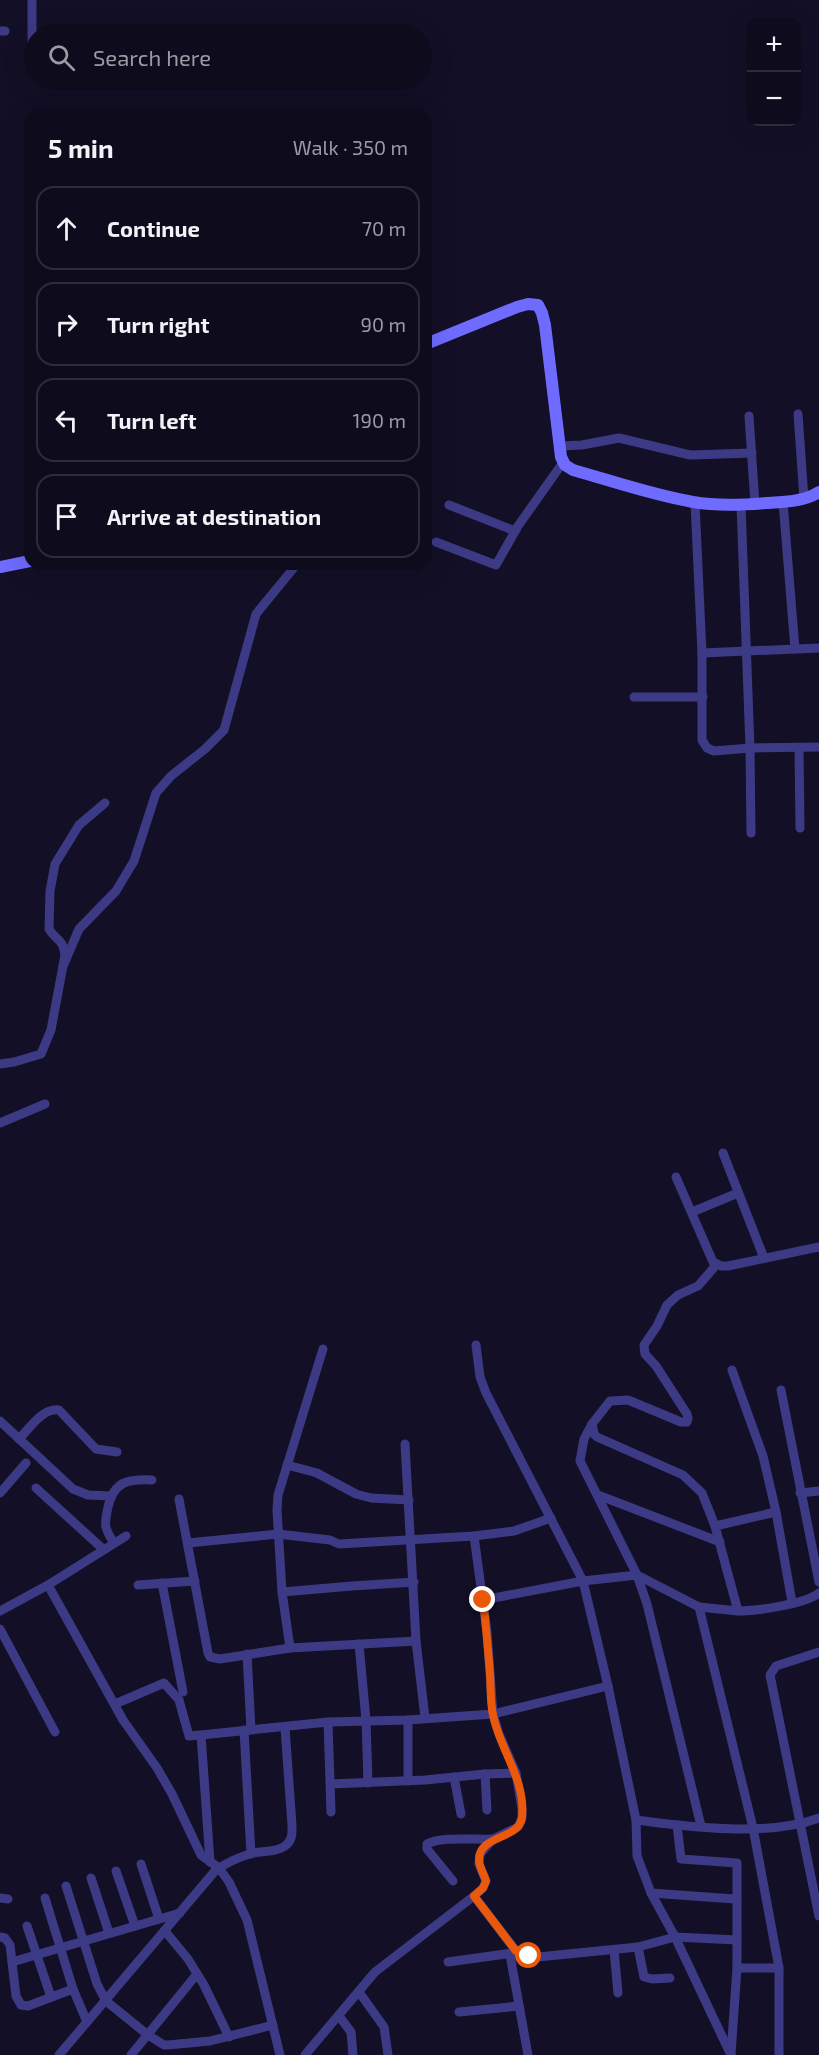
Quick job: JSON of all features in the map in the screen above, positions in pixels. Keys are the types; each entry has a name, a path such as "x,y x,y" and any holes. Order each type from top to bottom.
{"street":[{"path":"32,0 32,24"},
{"path":"432,342 517,307 528,304 538,306 545,325 560,446 566,465 573,470 695,503 741,505 783,502 804,500 819,492"},
{"path":"798,414 804,500"},
{"path":"749,416 756,504"},
{"path":"560,446 582,445 619,438 690,455 752,453"},
{"path":"436,542 496,565 515,531 564,461"},
{"path":"783,502 795,649"},
{"path":"695,503 702,653 702,740 707,748 714,751 819,747"},
{"path":"449,505 515,531"},
{"path":"741,505 748,651 751,833"},
{"path":"0,567 24,562"},
{"path":"0,1064 40,1054 51,1030 54,1003 64,964 79,929 116,891 134,861 156,793 171,776 224,730 256,614 292,570"},
{"path":"702,653 819,648"},
{"path":"634,697 703,697"},
{"path":"799,748 800,828"},
{"path":"64,964 64,945 49,929 53,872 79,825 105,803"},
{"path":"0,1123 45,1104"},
{"path":"723,1153 764,1258"},
{"path":"676,1177 713,1262 717,1264 728,1266 819,1246"},
{"path":"692,1212 738,1193"},
{"path":"701,1826 647,1604 637,1575 580,1461 584,1439 592,1424 610,1401 621,1399 681,1422 687,1422 687,1414 656,1366 645,1354 644,1344 657,1326 667,1305 678,1295 698,1286 717,1264"},
{"path":"476,1345 480,1377 486,1393 583,1581 636,1820 637,1856 651,1893 675,1937 731,2055"},
{"path":"290,1648 282,1593 278,1495 323,1350"},
{"path":"732,1370 763,1455 792,1602"},
{"path":"781,1390 800,1494 818,1567 819,1582"},
{"path":"19,1439 46,1412 59,1410 96,1449 117,1452"},
{"path":"0,1421 73,1489 88,1495 111,1496"},
{"path":"592,1424 597,1437 683,1475 702,1493 720,1542 738,1611"},
{"path":"405,1444 416,1641 425,1718"},
{"path":"0,1493 26,1463"},
{"path":"287,1465 317,1473 356,1494 371,1498 409,1500"},
{"path":"114,1543 105,1525 111,1496 120,1485 127,1482 152,1480"},
{"path":"36,1488 104,1550"},
{"path":"800,1494 819,1491"},
{"path":"598,1495 720,1542"},
{"path":"179,1499 210,1657 220,1659 290,1648 416,1641"},
{"path":"715,1526 776,1512"},
{"path":"188,1544 278,1534 330,1540 339,1544 450,1538 514,1531 551,1518"},
{"path":"0,1611 48,1585 126,1536"},
{"path":"305,2055 315,2050 375,1972 483,1888 486,1881 479,1864 479,1857 484,1847 493,1839 515,1830 520,1823 522,1809 516,1773 493,1714 487,1632 474,1536"},
{"path":"483,1600 583,1581 637,1575 699,1607 738,1611 758,1611 819,1593"},
{"path":"138,1585 195,1581"},
{"path":"282,1593 414,1582"},
{"path":"162,1583 183,1692"},
{"path":"48,1585 115,1704 172,1794 201,1855 219,1868 229,1882 247,1920 280,2055"},
{"path":"699,1607 753,1828 779,1968 779,2055"},
{"path":"0,1629 55,1732"},
{"path":"359,1644 366,1720 368,1783"},
{"path":"819,1652 776,1666 771,1675 819,1916"},
{"path":"247,1654 251,1854"},
{"path":"115,1704 164,1683 179,1700 189,1736 328,1722 408,1720 493,1714 608,1686"},
{"path":"408,1720 408,1781"},
{"path":"328,1722 331,1812"},
{"path":"59,2055 219,1868 225,1863 251,1854 283,1848 292,1836 285,1728"},
{"path":"201,1735 210,1862"},
{"path":"331,1784 516,1773"},
{"path":"485,1774 487,1810"},
{"path":"454,1777 461,1814"},
{"path":"636,1820 677,1825 753,1828 802,1824 819,1818"},
{"path":"677,1825 681,1859 737,1863 735,1899 737,1968 731,2055"},
{"path":"453,1881 427,1849 427,1844 448,1840 493,1839"},
{"path":"141,1864 159,1919"},
{"path":"116,1871 135,1926"},
{"path":"91,1878 109,1934"},
{"path":"66,1886 98,1984 106,2001 148,2035 168,2045 229,2037 273,2025"},
{"path":"651,1893 735,1899"},
{"path":"474,1896 513,1953 528,2055"},
{"path":"45,1898 73,1989 87,2022"},
{"path":"12,1962 180,1914"},
{"path":"27,1926 51,1997"},
{"path":"165,1931 188,1959 229,2037"},
{"path":"0,1936 5,1938 10,1945 16,1996 21,2005 28,2006 73,1989"},
{"path":"448,1962 513,1953 538,1957 614,1950 638,1947 675,1937 737,1940"},
{"path":"638,1947 644,1977 670,1978"},
{"path":"614,1950 618,1993"},
{"path":"737,1968 779,1968"},
{"path":"131,2055 197,1974"},
{"path":"359,1992 384,2026 388,2055"},
{"path":"459,2012 519,2006"},
{"path":"339,2016 351,2032 353,2055"}],"route":[{"path":"483,1600 493,1714 516,1773 522,1818 515,1830 493,1839 484,1847 478,1859 486,1881 483,1888 474,1896 516,1951 529,1956"}]}
